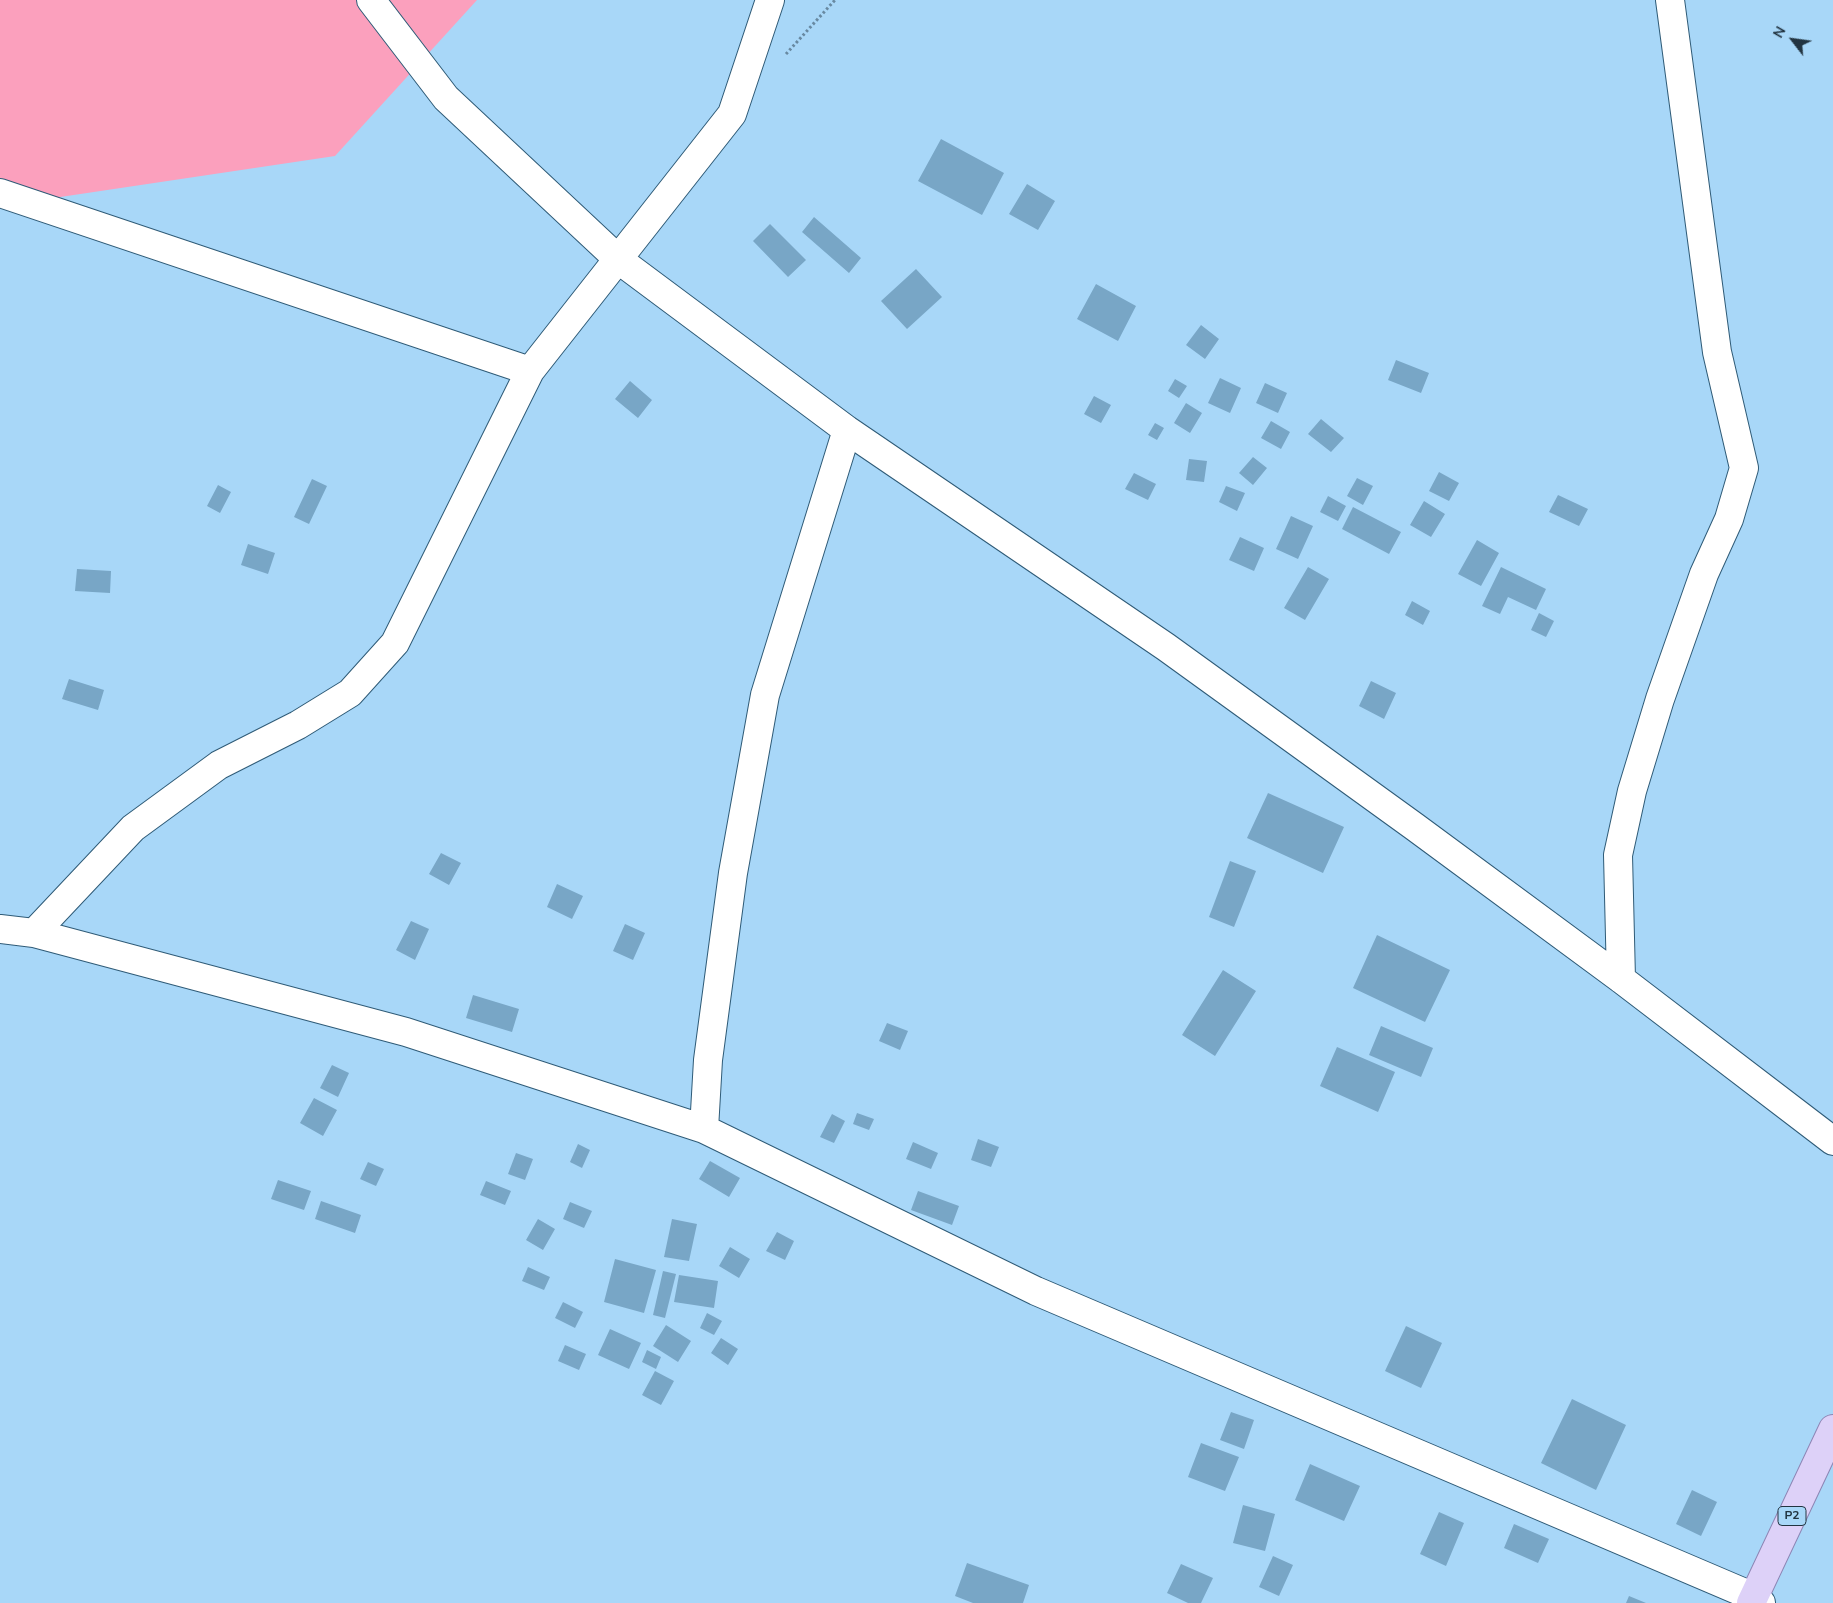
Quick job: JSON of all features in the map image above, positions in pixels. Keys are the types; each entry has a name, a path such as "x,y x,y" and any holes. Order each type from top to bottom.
{"main road":[{"name":"P2","path":"1755,1601 1833,1429"}],"street":[{"path":"371,0 446,98 619,260 847,430 1166,647 1415,826 1833,1141"},
{"path":"34,933 133,828 219,766 298,725 350,692 395,643 530,371 732,114 770,0"},
{"path":"1621,980 1618,856 1632,791 1660,699 1704,574 1729,519 1744,468 1717,352 1670,0"},
{"path":"0,193 530,371"},
{"path":"704,1129 708,1060 733,873 766,695 847,430"},
{"path":"0,929 34,933 406,1032 704,1129 1036,1291 1755,1601"}],"shaded area":[{"path":"0,0 477,0 335,156 0,206"}],"building":[{"path":"941,139 1004,173 982,215 918,181"},
{"path":"1027,184 1055,201 1038,230 1009,214"},
{"path":"814,217 861,258 849,273 802,232"},
{"path":"770,224 806,260 788,277 753,241"},
{"path":"916,269 942,297 907,329 881,301"},
{"path":"1096,284 1136,306 1118,341 1077,319"},
{"path":"1201,325 1219,339 1205,359 1186,345"},
{"path":"1396,360 1429,373 1421,393 1388,380"},
{"path":"1220,378 1241,388 1230,413 1208,403"},
{"path":"1175,379 1187,386 1179,398 1168,391"},
{"path":"630,381 652,400 638,418 615,399"},
{"path":"1265,383 1287,393 1278,413 1256,403"},
{"path":"1094,396 1111,405 1101,423 1084,414"},
{"path":"1186,403 1202,413 1190,433 1174,423"},
{"path":"1321,419 1344,438 1331,452 1308,434"},
{"path":"1271,421 1290,432 1281,449 1261,438"},
{"path":"1155,423 1164,428 1157,440 1148,435"},
{"path":"1253,457 1267,468 1253,485 1239,473"},
{"path":"1189,459 1207,461 1204,482 1186,480"},
{"path":"1439,472 1459,483 1449,501 1429,491"},
{"path":"1134,473 1156,484 1148,500 1125,489"},
{"path":"1357,478 1373,486 1363,505 1347,496"},
{"path":"312,479 327,486 309,524 294,517"},
{"path":"218,485 231,492 220,513 207,506"},
{"path":"1226,486 1245,493 1237,511 1219,502"},
{"path":"1558,495 1588,509 1579,526 1549,512"},
{"path":"1328,496 1346,506 1338,521 1320,512"},
{"path":"1424,501 1445,514 1431,537 1410,525"},
{"path":"1353,507 1401,532 1389,554 1342,529"},
{"path":"1291,516 1313,526 1298,559 1276,549"},
{"path":"1240,537 1264,548 1254,571 1229,560"},
{"path":"1477,540 1499,553 1481,586 1458,574"},
{"path":"248,544 275,553 268,574 241,565"},
{"path":"1308,567 1329,579 1305,620 1284,608"},
{"path":"1501,567 1546,589 1536,610 1508,597 1500,614 1482,606"},
{"path":"77,569 111,571 110,593 75,591"},
{"path":"1412,601 1430,611 1423,625 1405,615"},
{"path":"1539,613 1554,621 1546,637 1531,630"},
{"path":"69,679 104,690 98,710 62,699"},
{"path":"1371,681 1396,693 1384,719 1359,706"},
{"path":"1268,793 1344,827 1323,873 1247,838"},
{"path":"441,853 461,863 449,885 429,874"},
{"path":"1230,861 1256,871 1234,927 1209,917"},
{"path":"557,884 583,896 572,919 547,907"},
{"path":"411,921 429,929 415,960 396,950"},
{"path":"625,924 645,933 633,960 613,951"},
{"path":"1377,935 1450,970 1425,1022 1353,988"},
{"path":"1223,970 1256,991 1215,1056 1182,1035"},
{"path":"473,995 519,1009 512,1032 466,1018"},
{"path":"887,1023 908,1031 900,1050 879,1041"},
{"path":"1381,1026 1433,1048 1421,1077 1369,1055"},
{"path":"1337,1047 1395,1072 1378,1112 1320,1086"},
{"path":"332,1065 349,1073 338,1097 320,1088"},
{"path":"314,1098 337,1110 323,1136 300,1123"},
{"path":"857,1113 874,1119 869,1130 853,1124"},
{"path":"832,1114 845,1121 834,1143 820,1137"},
{"path":"978,1139 999,1147 991,1167 971,1160"},
{"path":"913,1142 938,1153 931,1169 906,1159"},
{"path":"578,1144 590,1150 582,1168 570,1162"},
{"path":"516,1153 533,1159 525,1180 508,1174"},
{"path":"710,1161 740,1178 729,1197 699,1179"},
{"path":"368,1162 384,1169 376,1186 360,1179"},
{"path":"278,1180 311,1191 304,1210 271,1199"},
{"path":"486,1181 511,1191 505,1205 480,1195"},
{"path":"918,1191 959,1206 952,1225 911,1210"},
{"path":"321,1201 361,1215 355,1233 315,1219"},
{"path":"570,1202 592,1211 584,1228 563,1219"},
{"path":"538,1219 555,1229 543,1250 526,1240"},
{"path":"672,1219 697,1224 689,1261 664,1257"},
{"path":"777,1232 794,1241 785,1260 766,1251"},
{"path":"730,1247 750,1259 739,1278 719,1266"},
{"path":"615,1259 656,1270 644,1313 604,1302"},
{"path":"528,1267 550,1277 544,1290 522,1281"},
{"path":"663,1271 676,1274 665,1318 653,1315"},
{"path":"679,1275 718,1281 714,1308 674,1302"},
{"path":"563,1302 583,1312 575,1328 555,1318"},
{"path":"707,1313 722,1321 714,1335 700,1328"},
{"path":"666,1325 691,1341 678,1362 653,1346"},
{"path":"1406,1326 1442,1343 1421,1388 1385,1371"},
{"path":"610,1329 641,1343 629,1369 598,1355"},
{"path":"721,1338 738,1349 728,1365 711,1353"},
{"path":"565,1345 586,1354 579,1370 558,1361"},
{"path":"647,1350 661,1357 656,1369 642,1362"},
{"path":"655,1371 674,1381 661,1405 642,1395"},
{"path":"1572,1399 1626,1425 1596,1490 1541,1463"},
{"path":"1231,1412 1254,1420 1244,1449 1220,1440"},
{"path":"1201,1443 1239,1457 1225,1491 1188,1477"},
{"path":"1310,1464 1360,1486 1344,1521 1295,1500"},
{"path":"1692,1490 1717,1502 1701,1536 1676,1524"},
{"path":"1243,1505 1275,1514 1265,1551 1233,1543"},
{"path":"1439,1512 1464,1523 1446,1566 1420,1554"},
{"path":"1514,1524 1549,1539 1538,1563 1504,1548"},
{"path":"1273,1556 1293,1565 1279,1596 1259,1587"},
{"path":"967,1563 1029,1585 1023,1603 973,1603 955,1596"},
{"path":"1181,1564 1213,1578 1201,1603 1188,1603 1167,1593"},
{"path":"1629,1596 1646,1603 1626,1603"}]}
